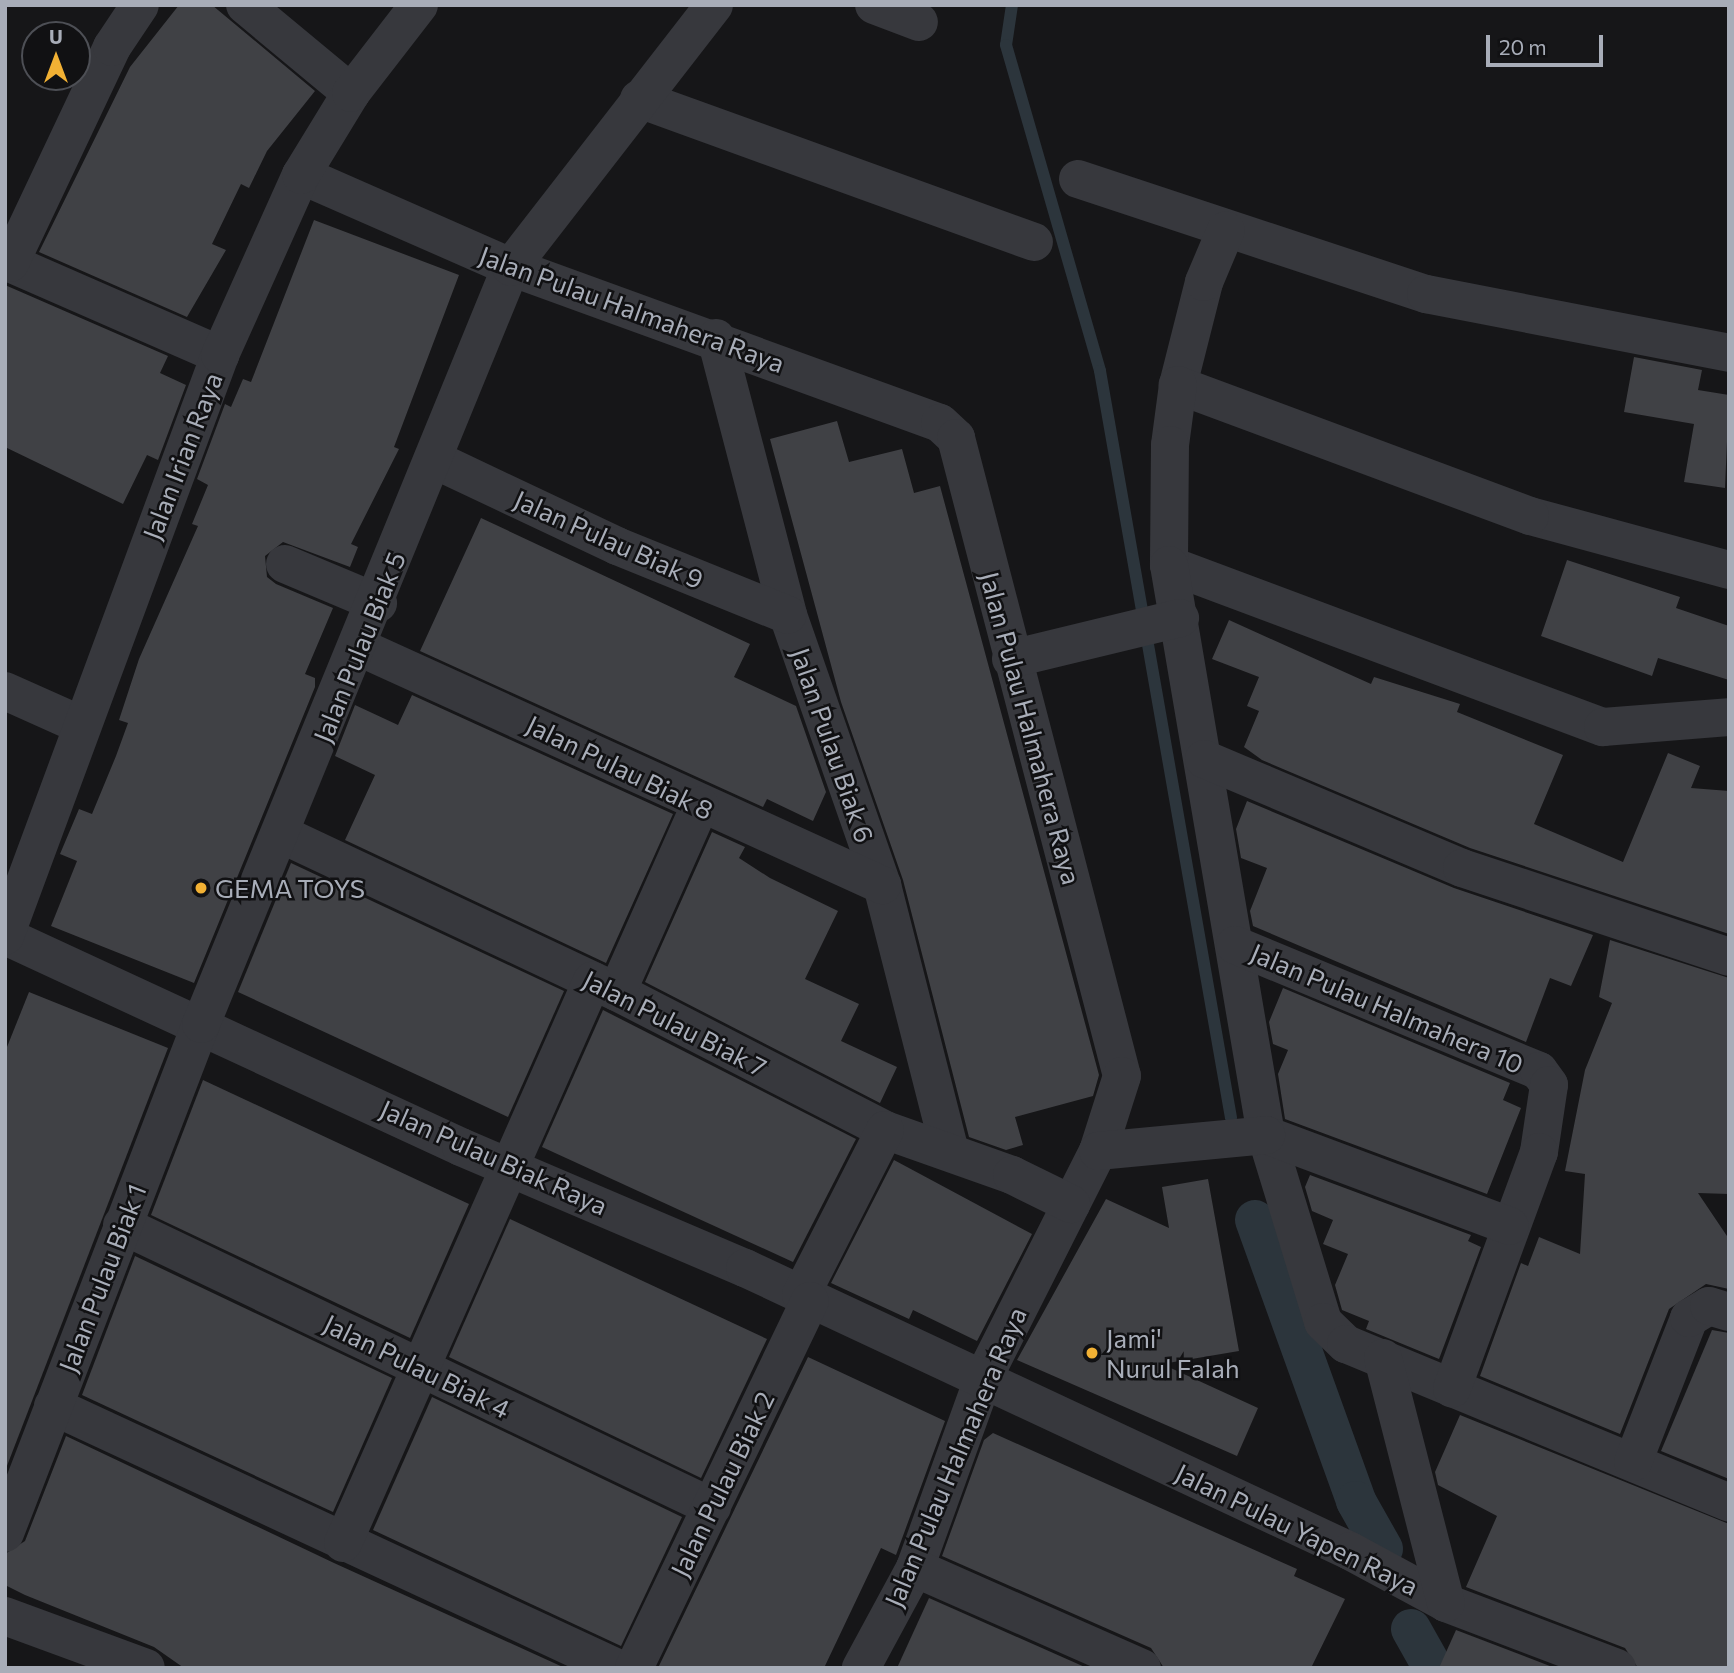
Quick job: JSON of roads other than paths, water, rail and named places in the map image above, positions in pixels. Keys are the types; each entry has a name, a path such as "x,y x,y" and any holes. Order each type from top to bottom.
{"street":[{"path":"140,5 112,47 8,262 220,355"},
{"path":"245,5 351,93"},
{"name":"Jalan Irian Raya","path":"5,936 220,355 300,175 351,93 419,5"},
{"name":"Jalan Pulau Biak 5","path":"201,1024 378,603 511,267 713,5"},
{"path":"874,5 919,22"},
{"path":"639,99 1034,242"},
{"name":"Jalan Pulau Halmahera Raya","path":"300,175 511,267 716,338 940,423 953,433 1011,659 1121,1056 1118,1098 1098,1151 982,1379 915,1568 861,1668"},
{"path":"1078,179 1426,294 1729,353"},
{"path":"1226,230 1204,282 1178,385 1170,445 1169,565 1153,623 1204,758 1235,945 1259,1136 1323,1322 1340,1341 1729,1503"},
{"name":"Jalan Pulau Biak 6","path":"716,338 788,615 882,885 950,1151"},
{"path":"1178,385 1530,516 1729,570"},
{"name":"Jalan Pulau Biak 9","path":"433,459 617,546 788,615"},
{"path":"285,564 378,603"},
{"path":"1169,565 1603,727 1729,717"},
{"path":"1011,659 1153,623"},
{"name":"Jalan Pulau Biak 8","path":"359,647 700,806 882,885"},
{"path":"5,691 81,726"},
{"path":"1204,758 1462,868 1729,957"},
{"path":"343,1543 423,1369 508,1166 700,806"},
{"name":"Jalan Pulau Biak 7","path":"281,834 605,987 885,1130 950,1151 1071,1204"},
{"name":"Jalan Pulau Biak Raya","path":"5,936 982,1379"},
{"name":"Jalan Pulau Halmahera 10","path":"1235,945 1539,1071 1549,1085 1550,1107 1510,1226"},
{"name":"Jalan Pulau Biak 1","path":"5,1533 201,1024"},
{"path":"805,1298 885,1130"},
{"path":"1098,1151 1259,1136 1510,1226 1452,1388"},
{"name":"Jalan Pulau Biak 4","path":"122,1225 712,1507"},
{"name":"Jalan Pulau Biak 2","path":"634,1668 712,1507 805,1298"},
{"path":"1633,1462 1689,1318 1709,1306 1729,1312"},
{"path":"1383,1358 1431,1594"},
{"name":"Jalan Pulau Yapen Raya","path":"982,1379 1350,1551 1431,1594 1617,1668"},
{"path":"52,1406 617,1668"},
{"path":"915,1568 1092,1657 1142,1668"},
{"path":"5,1616 146,1668"}],"waterway":[{"path":"1012,5 1006,45 1100,371 1231,1118"},
{"path":"1255,1220 1356,1501 1383,1549"},
{"path":"1411,1629 1433,1668"}],"place":[{"name":"GEMA TOYS","path":"201,888"},
{"name":"Jami' Nurul Falah","path":"1092,1353"}]}
